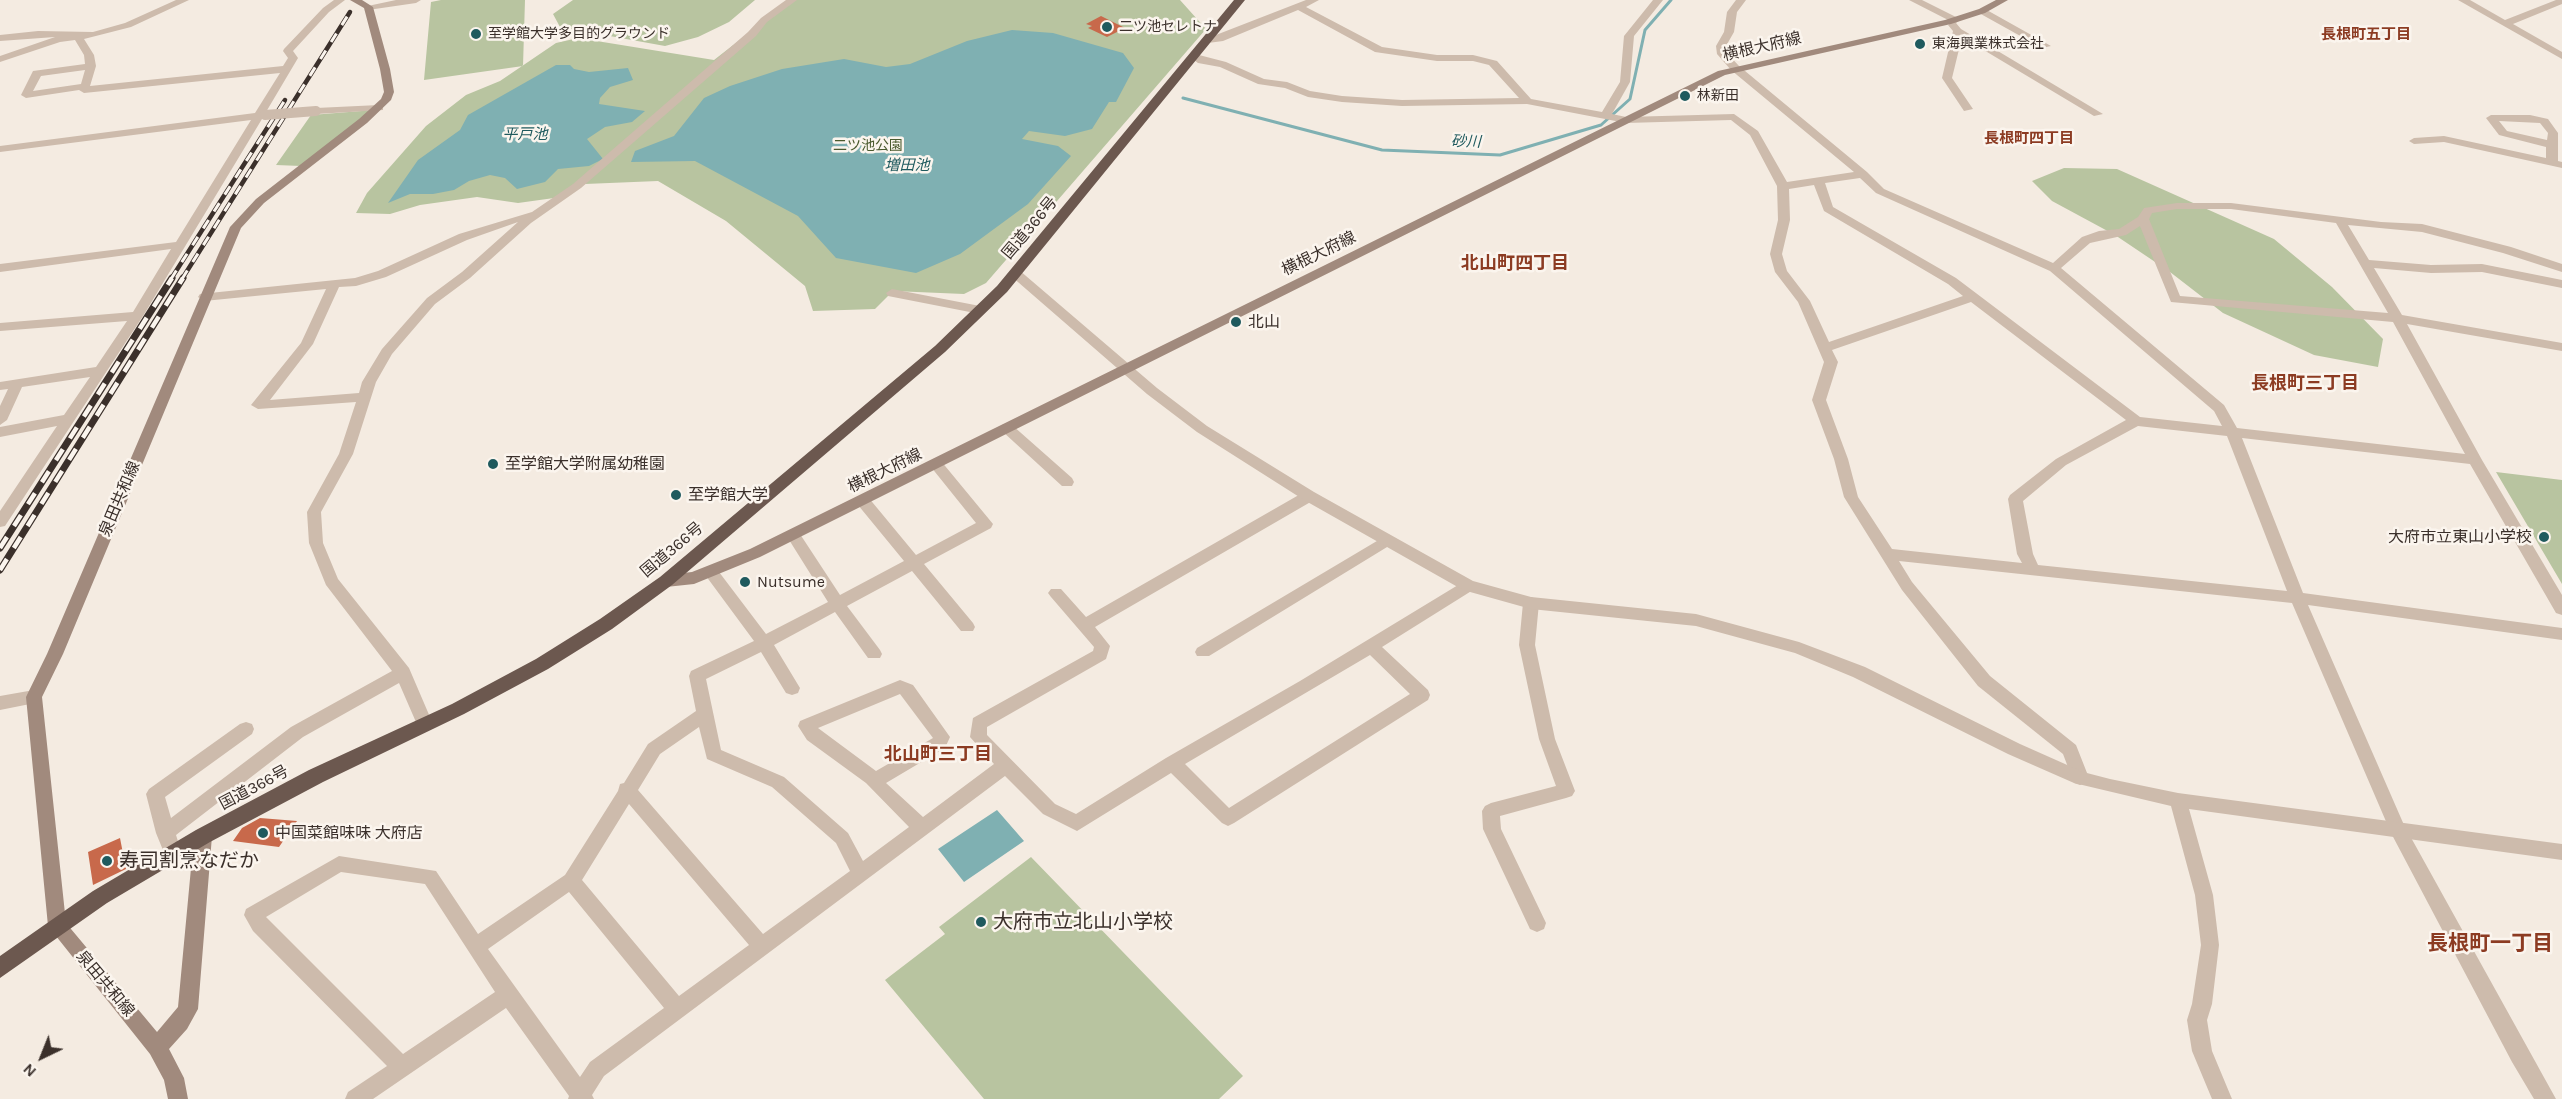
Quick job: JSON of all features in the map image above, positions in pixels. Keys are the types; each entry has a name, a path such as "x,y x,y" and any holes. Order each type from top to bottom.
{"highway":[{"name":"国道366号","path":"0,968 100,897 203,836 306,781 459,709 542,664 606,624 666,580 940,349 980,310 1015,273 1240,0"}],"main road":[{"name":"横根大府線","path":"666,580 694,578 711,572 793,535 1626,120 1735,68 1954,24 2003,0"},
{"path":"362,3 385,69 388,92 379,108"},
{"name":"泉田共和線","path":"34,697 55,654 204,297 236,227 260,201 379,108"},
{"path":"34,697 57,926"},
{"path":"157,1047 180,1022 188,1009 203,836"},
{"name":"泉田共和線","path":"57,926 157,1047 174,1078 178,1099"}],"street":[{"path":"0,59 59,39 78,37 128,25 184,0"},
{"path":"0,522 137,316 178,245 262,116 293,58 288,51 326,10 340,0"},
{"path":"362,3 416,0"},
{"path":"425,724 403,674 330,581 316,543 314,512 346,454 369,382 387,352 431,301 466,275 527,221 544,211 631,141 752,34 764,20 792,0"},
{"path":"1208,40 1219,39 1314,0"},
{"path":"1606,115 1625,82 1629,36 1658,0"},
{"path":"1742,0 1732,12 1729,32 1721,46 1722,54 1735,68 1863,174 1880,191 2054,268 2219,408 2232,431 2297,598 2397,828 2519,1055 2546,1099"},
{"path":"1914,0 2098,114"},
{"path":"2463,0 2562,56"},
{"path":"2504,24 2561,1"},
{"path":"1299,7 1379,50 1437,58 1473,58 1492,63 1527,101"},
{"path":"1982,11 2046,46"},
{"path":"1954,24 1947,78 1968,109"},
{"path":"0,38 38,34 72,34 78,37 89,55 91,66 84,90 287,69"},
{"path":"1195,57 1202,61 1222,64 1262,82 1287,85 1308,94 1342,99 1402,103 1527,101 1626,120 1734,117 1754,133 1783,186 1784,220 1776,254 1781,272 1804,301 1831,362 1819,400 1841,459 1851,497 1907,586 1984,681 2070,750 2080,778"},
{"path":"85,86 26,95 37,73 91,66"},
{"path":"0,149 262,116 379,108"},
{"path":"2414,141 2444,139 2557,164 2552,145 2553,133 2540,119 2491,118 2503,133 2552,145"},
{"path":"1783,186 1863,174"},
{"path":"1818,181 1828,210 1952,281 2136,421 2475,460"},
{"path":"2054,268 2086,240 2122,232 2143,219 2148,210 2199,206 2231,206 2340,221 2422,228 2507,250 2562,268"},
{"path":"204,297 334,285 382,274 463,237 544,211"},
{"path":"2143,219 2175,299 2396,318 2562,347"},
{"path":"2340,221 2562,609"},
{"path":"0,268 178,245"},
{"path":"2364,263 2431,269 2482,268 2562,284"},
{"path":"1015,273 1125,369 1202,429 1309,496 1468,586 1531,603 1684,618 1799,648 1859,672 2014,749 2080,778 2178,800 2562,852"},
{"path":"334,285 307,344 258,405 366,397"},
{"path":"892,293 980,310"},
{"path":"1825,348 1972,297"},
{"path":"0,327 137,316"},
{"path":"0,386 100,371"},
{"path":"0,420 17,384"},
{"path":"0,432 68,419"},
{"path":"2032,568 2025,554 2015,499 2061,462 2136,421"},
{"path":"1007,428 1067,482"},
{"path":"861,874 843,838 778,782 713,754 697,676 764,643 986,524 936,464"},
{"path":"1084,626 1309,496"},
{"path":"863,501 967,627"},
{"path":"793,535 837,604 874,654"},
{"path":"1203,652 1387,540"},
{"path":"1885,554 2297,598 2562,634"},
{"path":"711,572 764,643 792,688"},
{"path":"1056,593 1102,646 1100,655 979,723 978,737 1049,809 1077,823 1172,763 1468,586"},
{"path":"1531,603 1527,645 1547,740 1566,791 1491,811 1492,829 1537,923"},
{"path":"1172,763 1228,818 1422,695 1371,646"},
{"path":"165,833 297,732 403,674"},
{"path":"874,781 939,743 942,737 907,690 900,687 806,726 813,735 874,781 922,828"},
{"path":"0,703 34,697"},
{"path":"475,947 571,880 626,789 654,749 706,713"},
{"path":"173,854 155,794 246,729"},
{"path":"402,1067 260,925 253,915 339,864 430,877 508,995 582,1098 597,1070 1005,766"},
{"path":"626,789 762,947"},
{"path":"2178,800 2204,895 2210,945 2202,1004 2197,1020 2202,1051 2222,1099"},
{"path":"571,880 677,1009"},
{"path":"355,1099 508,995"}],"green space":[{"name":"至学館大学多目的グラウンド","path":"525,0 523,66 424,80 431,2"},
{"path":"573,0 755,0 729,22 698,37 665,46 560,27 553,14"},
{"name":"二ツ池公園","path":"791,0 1180,0 1206,29 986,283 964,294 893,291 875,309 813,311 805,286 726,221 658,181 585,184 554,198 518,203 477,197 420,205 390,214 356,213 367,193 426,126 466,95 500,81 556,43 578,38 714,60"},
{"path":"374,110 301,166 276,165 311,115"},
{"path":"2064,168 2117,169 2274,239 2332,287 2383,339 2378,367 2314,355 2223,313 2170,272 2115,235 2052,201 2032,181"},
{"name":"大府市立東山小学校","path":"2496,472 2562,480 2562,584"},
{"path":"1031,857 1243,1076 1219,1099 984,1099 885,980 945,934 939,927"}],"water":[{"name":"増田池","path":"1012,30 1053,33 1123,53 1134,68 1116,102 1109,102 1092,129 1065,136 1029,131 1022,139 1058,146 1071,156 1028,204 960,254 916,273 836,258 798,216 695,161 631,162 635,151 674,136 704,98 730,86 782,69 844,59 886,67 910,64 967,41"},
{"name":"平戸池","path":"556,65 570,65 574,69 589,72 628,68 633,80 610,87 600,98 599,104 645,111 632,122 605,127 587,139 603,159 589,166 558,169 545,182 517,189 505,178 490,175 469,181 454,190 433,194 410,194 388,203 418,160 460,130 468,115"},
{"path":"997,810 1024,841 964,882 938,849"}],"building":[{"name":"二ツ池セレトナ","path":"1101,16 1125,28 1107,37 1088,28 1092,26 1086,24"},
{"name":"中国菜館味味 大府店","path":"260,818 297,821 279,847 233,841 242,828"},
{"name":"寿司割烹なだか","path":"120,838 126,869 93,885 88,852"}],"waterway":[{"name":"砂川","path":"1183,98 1382,150 1500,155 1601,125 1630,99 1645,30 1671,0"}],"railway":[{"path":"182,279 350,12"},
{"path":"171,279 285,100"},
{"path":"0,548 172,278"},
{"path":"0,570 183,278"}],"place":[{"name":"二ツ池セレトナ","path":"1107,27"},
{"name":"至学館大学多目的グラウンド","path":"476,34"},
{"name":"東海興業株式会社","path":"1920,44"},
{"name":"林新田","path":"1685,96"},
{"name":"北山","path":"1236,322"},
{"name":"至学館大学附属幼稚園","path":"493,464"},
{"name":"至学館大学","path":"676,495"},
{"name":"大府市立東山小学校","path":"2544,537"},
{"name":"Nutsume","path":"745,582"},
{"name":"中国菜館味味 大府店","path":"263,833"},
{"name":"寿司割烹なだか","path":"107,861"},
{"name":"大府市立北山小学校","path":"981,922"}],"district":[{"name":"長根町五丁目","path":"2366,35"},
{"name":"長根町四丁目","path":"2029,139"},
{"name":"北山町四丁目","path":"1515,264"},
{"name":"長根町三丁目","path":"2305,384"},
{"name":"北山町三丁目","path":"938,755"},
{"name":"長根町一丁目","path":"2490,944"}]}
